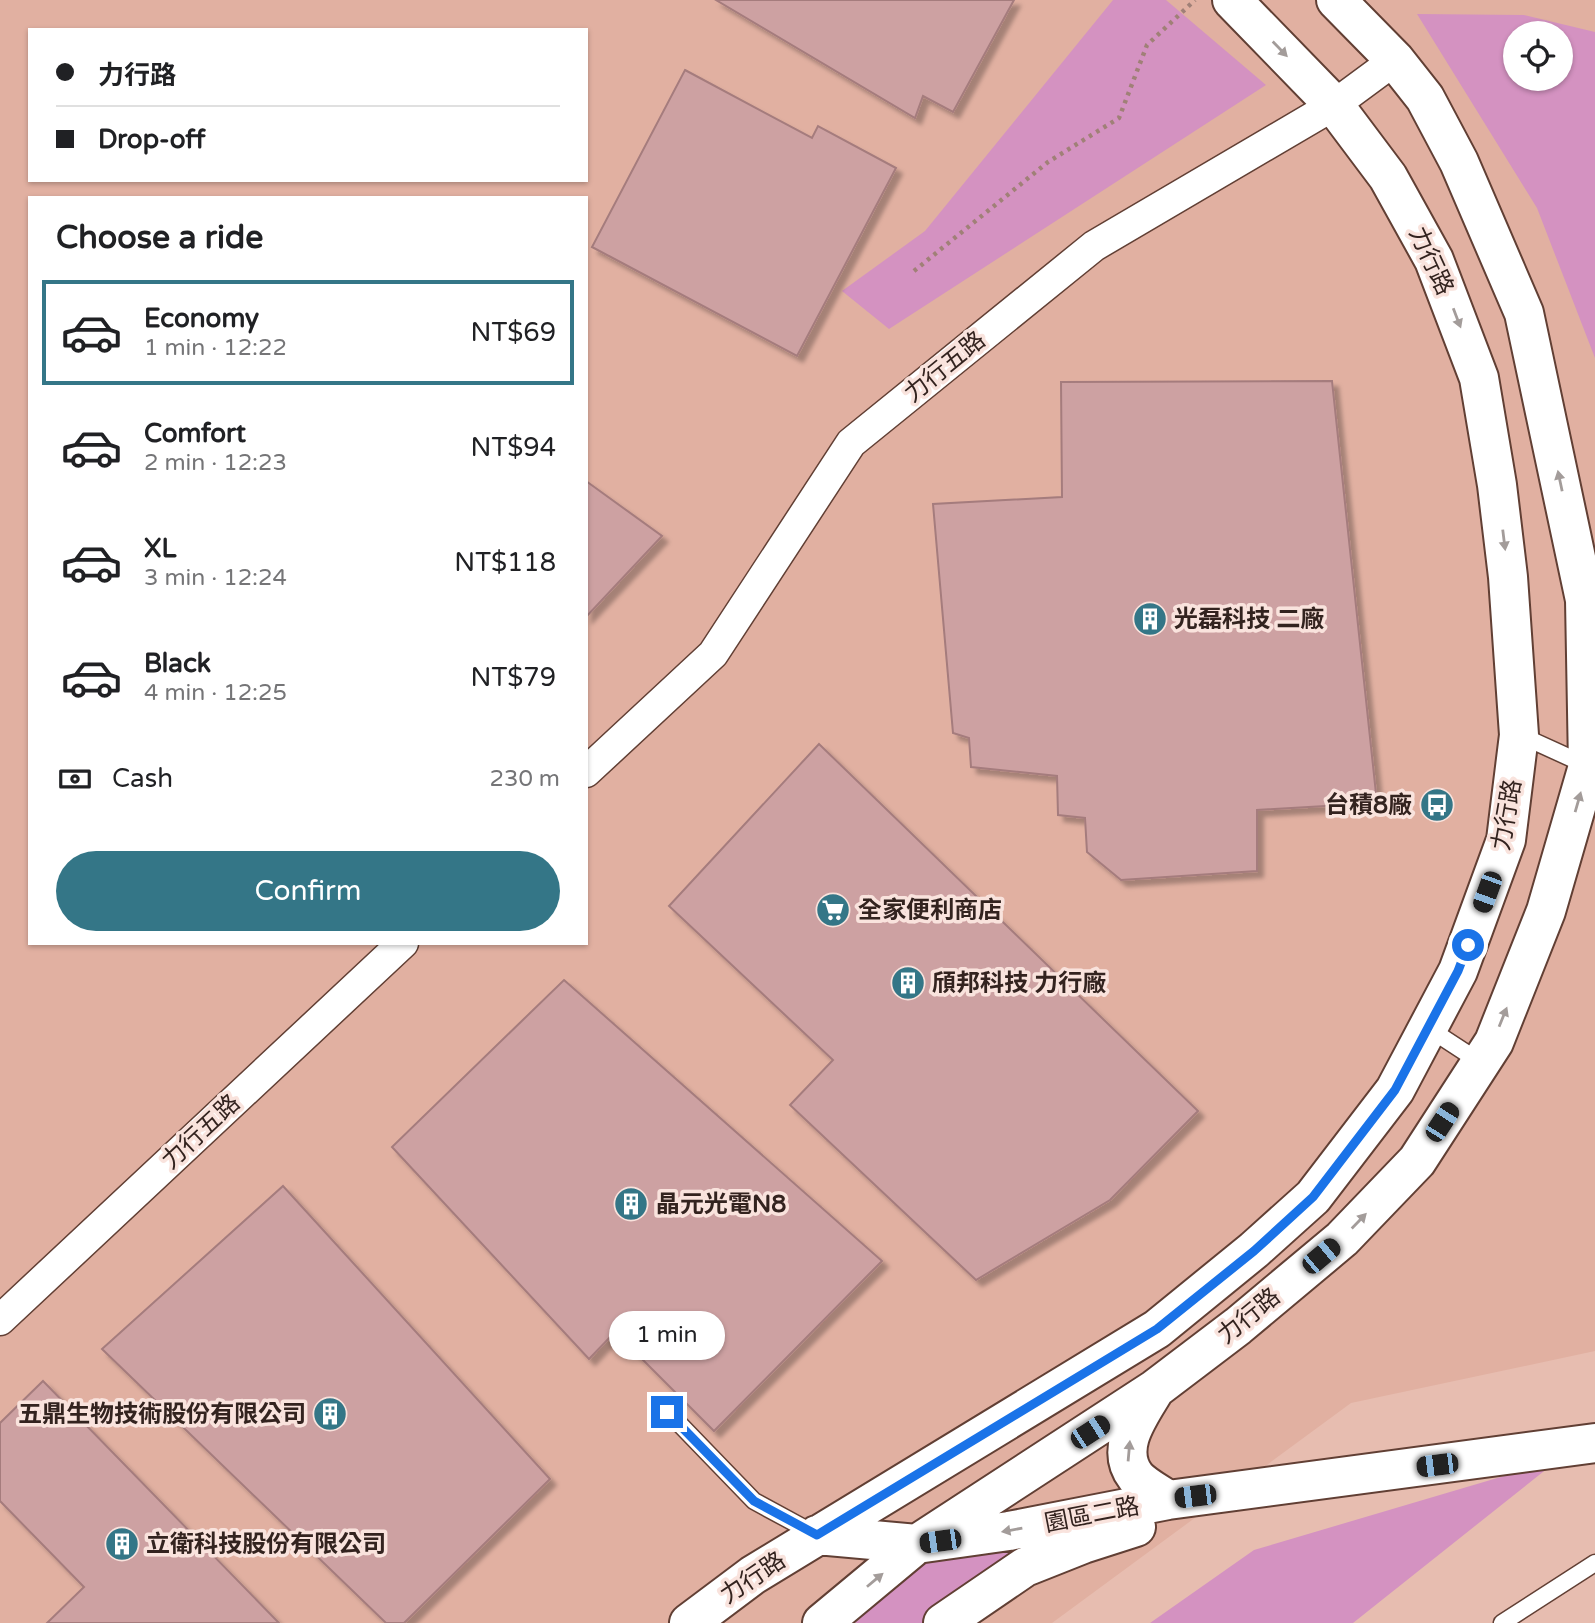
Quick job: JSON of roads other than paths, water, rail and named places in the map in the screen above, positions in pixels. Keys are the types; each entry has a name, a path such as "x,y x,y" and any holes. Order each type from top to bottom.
{"street":[{"name":"力行路","path":"689,1623 753,1575 1157,1329 1254,1251 1313,1197 1395,1090 1458,971 1506,840 1519,735 1508,578 1497,485 1479,378 1434,260 1388,177 1334,105 1232,0"},
{"name":"力行路","path":"822,1623 918,1544 1155,1389 1238,1326 1342,1239 1417,1161 1494,1042 1546,911 1588,766 1590,598 1524,313 1459,162 1425,97 1395,60 1336,0"},
{"name":"力行五路","path":"588,770 713,654 851,443 1094,246 1334,105 1395,60"},
{"name":"力行五路","path":"0,1320 400,945"},
{"path":"1155,1389 1136,1422 1127,1446 1127,1461 1137,1478 1168,1500"},
{"name":"園區二路","path":"943,1623 1025,1567 1083,1544 1193,1508 1595,1443"},
{"name":"園區二路","path":"817,1535 918,1544 1009,1531 1168,1500 1491,1459"}],"lane":[{"path":"1519,735 1588,766"},
{"path":"1428,1028 1480,1062"},
{"path":"667,1412 754,1501 817,1535"},
{"path":"1502,1623 1595,1563"}],"place":[{"name":"光磊科技 二廠","path":"1150,619"},
{"name":"台積8廠","path":"1437,805"},
{"name":"全家便利商店","path":"833,910"},
{"name":"頎邦科技 力行廠","path":"908,983"},
{"name":"晶元光電N8","path":"631,1204"},
{"name":"五鼎生物技術股份有限公司","path":"330,1414"},
{"name":"立衛科技股份有限公司","path":"122,1544"}]}
